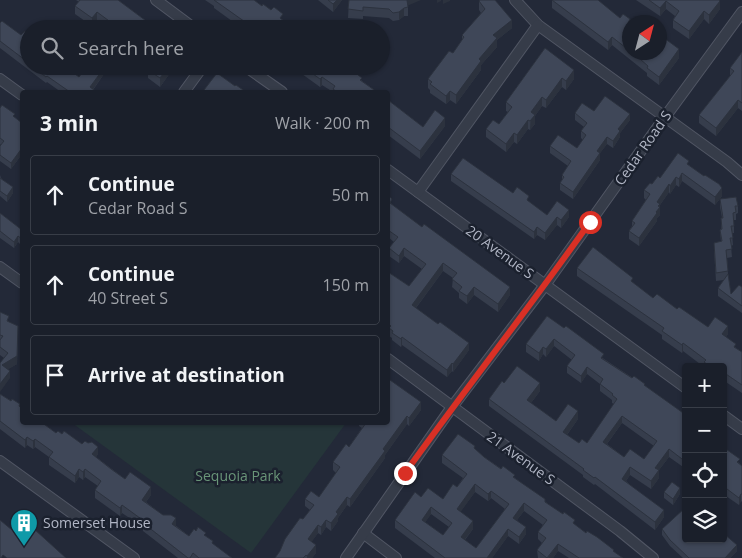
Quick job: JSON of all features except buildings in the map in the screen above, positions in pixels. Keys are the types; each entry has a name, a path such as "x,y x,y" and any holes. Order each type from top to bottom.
{"street":[{"path":"156,0 183,20"},
{"path":"515,0 538,25 742,175"},
{"name":"Cedar Road S","path":"346,558 452,407 546,285 742,12"},
{"path":"418,192 538,25"},
{"path":"186,90 197,75"},
{"path":"258,75 279,90"},
{"path":"0,80 20,94"},
{"name":"20 Avenue S","path":"390,171 682,385"},
{"path":"0,267 20,282"},
{"name":"21 Avenue S","path":"390,360 620,531 653,558"},
{"path":"727,418 742,429"},
{"path":"0,461 134,558"},
{"path":"363,533 396,558"}],"green space":[{"name":"Sequoia Park","path":"75,425 345,425 251,553"}],"place":[{"name":"Somerset House","path":"24,547"}],"route":[{"path":"405,473 452,407 546,285 590,222"}]}
